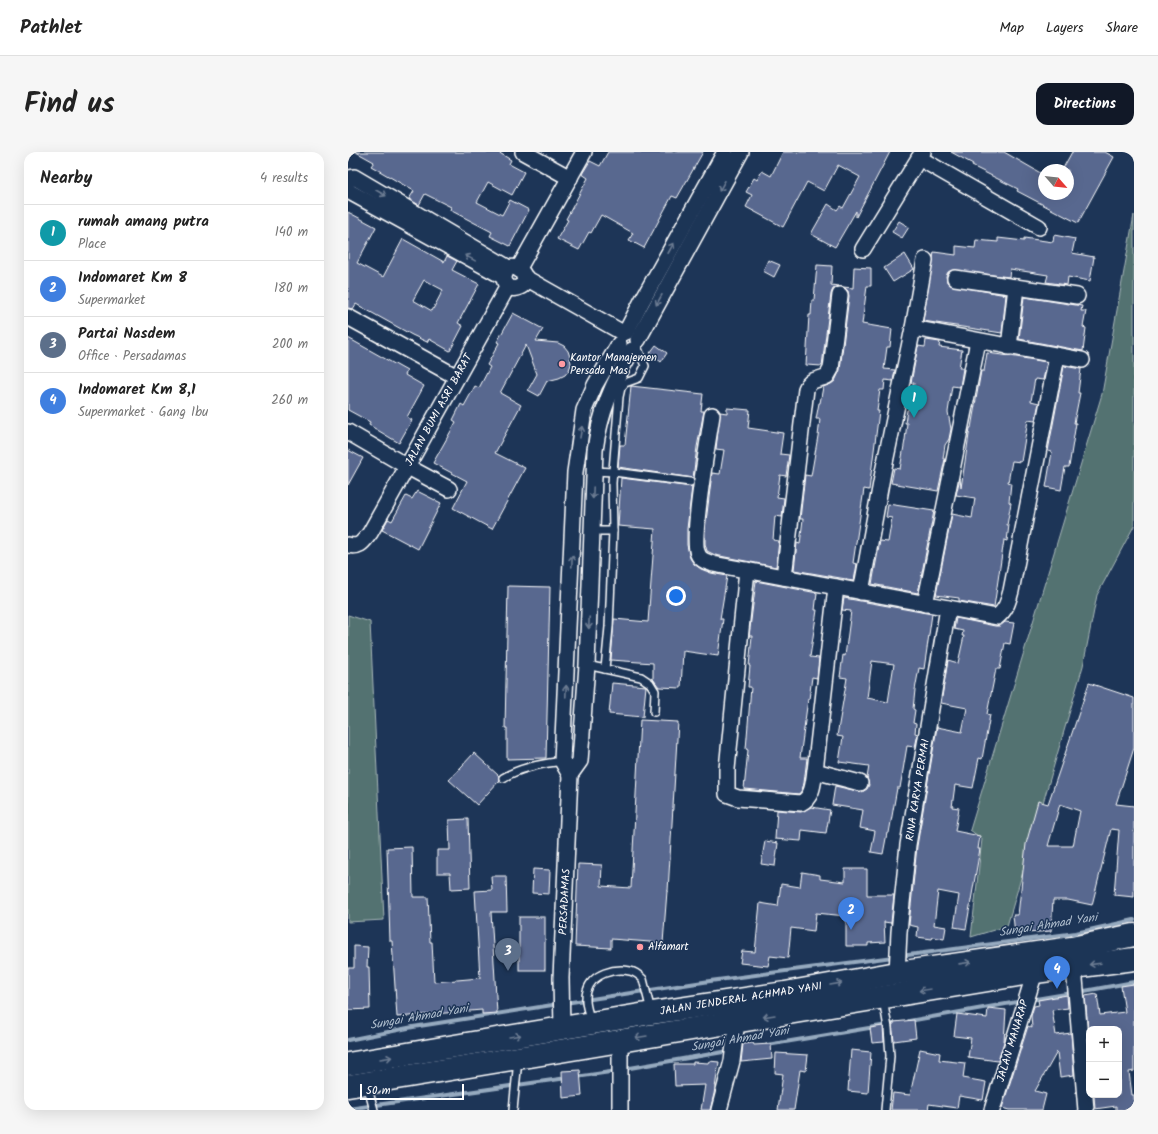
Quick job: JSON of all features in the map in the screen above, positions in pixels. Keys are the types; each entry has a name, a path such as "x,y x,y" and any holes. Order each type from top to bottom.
{"highway":[{"name":"JALAN JENDERAL ACHMAD YANI","path":"357,1084 737,1021 788,1003 897,973 1072,948 1134,935"},
{"name":"JALAN JENDERAL ACHMAD YANI","path":"348,1064 652,1013 882,997 1035,972 1134,959"}],"street":[{"path":"523,152 570,178"},
{"name":"JALAN BUMI ASRI BARAT","path":"348,544 354,546 361,544 370,533 584,152"},
{"path":"725,152 642,301 628,341 618,374 598,429 595,450 587,665 580,761 570,775 562,761 575,472 584,410 595,385 628,341 740,152"},
{"path":"863,249 921,155 1039,227"},
{"path":"348,181 349,178 354,177 514,277 562,310 628,341"},
{"path":"348,191 514,277"},
{"path":"861,592 883,472 913,328 924,260"},
{"path":"955,278 1077,296"},
{"path":"1009,347 1016,287"},
{"path":"784,577 806,389 809,383 813,380 827,376 831,369 840,295"},
{"path":"348,317 457,377"},
{"path":"913,328 1082,360"},
{"path":"925,604 978,340"},
{"path":"712,414 698,516 696,547 698,555 705,561 713,564 997,617 1003,613 1008,604 1057,356"},
{"path":"348,432 408,467 449,488"},
{"path":"747,570 727,769 727,794 738,798 801,803 809,797 815,771 836,587"},
{"name":"RINA KARYA PERMAI","path":"897,973 899,932 908,845 948,608"},
{"path":"815,771 860,783"},
{"name":"PERSADAMAS","path":"562,1028 561,978 570,775"},
{"path":"1074,967 1086,1110"},
{"name":"JALAN MANARAP","path":"992,1110 1035,972"},
{"path":"719,1110 732,1061 737,1021"},
{"path":"620,1040 620,1110"}],"lane":[{"path":"605,669 609,627 613,531 612,483 619,397 621,388 625,383 639,378 645,366 628,341"},
{"path":"594,471 614,472 690,482"},
{"path":"592,531 613,531"},
{"path":"587,665 641,678 650,683 655,691 654,712"},
{"path":"503,778 522,769 562,761 580,761"},
{"path":"591,1024 587,1007 587,990 598,976 617,970 631,971 643,979 652,1013"},
{"path":"882,997 888,1028 890,1056 885,1110"},
{"path":"513,1110 518,1057"},
{"path":"357,1084 374,1110"}],"green space":[{"path":"1134,215 1134,526 1097,595 1083,666 1007,926 971,937 982,839 970,830 1102,394"},
{"path":"348,615 370,622 384,920 348,922"}],"building":[{"path":"356,152 498,152 511,160 509,164 524,172 512,195 488,182 477,202 502,215 510,200 529,210 510,246 490,236 492,232 450,210 451,207 425,194 419,205 409,199 414,191 371,166 374,162"},
{"path":"608,152 703,152 677,198 672,196 644,248 629,240 633,233 601,215 579,250 557,239 588,178 582,174 590,161 600,166"},
{"path":"783,152 890,152 856,217 856,211 835,247 811,234 828,204 837,210 840,206 843,208 860,177 838,165 824,191 807,182 783,227 746,207 752,195 746,192 754,178 757,180 762,171 771,176"},
{"path":"951,152 1004,152 1038,172 1038,200 1074,200 1074,164 1065,164 1072,152 1105,152 1114,157 1078,223 1017,191 1018,189 972,166 973,164"},
{"path":"348,212 376,227 357,263 383,277 403,239 444,262 447,256 457,261 452,270 479,284 458,323 463,326 450,351 429,339 427,342 412,335 356,304 353,309 348,308","holes":["424,280 443,290 432,311 413,300"]},
{"path":"899,221 909,227 902,238 892,232"},
{"path":"1054,235 1075,239 1072,253 1094,257 1090,281 1068,277 1067,285 1046,282 1048,275 1010,269 1009,277 952,270 948,272 946,276 947,282 950,285 1006,295 1002,333 923,321 934,252 956,255 956,246 975,248 976,240 998,242 998,238 1024,241 1024,238 1053,242"},
{"path":"905,254 914,269 893,282 884,268"},
{"path":"768,260 780,265 774,277 763,271"},
{"path":"817,265 832,266 831,285 839,286 833,289 831,294 822,366 806,365 809,315 811,315 812,300 814,300"},
{"path":"854,267 871,268 871,286 867,286 862,324 892,329 890,347 887,347 884,369 895,370 893,381 885,380 884,390 880,390 877,411 879,411 869,490 864,489 853,563 857,564 854,581 794,570 797,543 800,544 803,519 800,519 805,475 811,476 818,436 820,419 816,419 819,403 823,387 835,381 840,370 849,296 848,291 843,287 853,288"},
{"path":"1024,297 1082,306 1081,311 1086,311 1083,327 1086,328 1083,351 1019,339"},
{"path":"513,313 543,329 536,341 558,343 564,346 568,351 571,364 565,375 547,381 539,396 528,390 537,374 526,345 500,393 521,405 495,453 525,468 492,529 453,508 467,481 433,463 456,422 453,420 461,404 464,406 475,386 479,388 490,367 487,365 499,343 497,342"},
{"path":"348,338 407,371 405,375 424,386 407,417 412,420 399,443 369,425 370,422 348,410"},
{"path":"926,340 940,342 939,347 962,350 959,368 963,368 960,387 952,386 948,412 951,429 949,439 945,445 943,459 945,459 938,491 891,483 894,468 900,469 907,423 905,423 907,410 910,409 914,383 911,383 918,346 925,347"},
{"path":"656,345 667,353 661,362 650,353"},
{"path":"987,353 1047,362 1043,380 1035,379 1031,401 1039,403 1035,421 1028,420 1021,462 1012,461 1008,482 1011,483 1009,502 1011,503 1007,525 1009,525 1007,541 1004,540 994,607 959,601 959,598 936,595 952,514 972,518 975,498 956,495 960,478 961,488 970,428 981,371 984,371"},
{"path":"1064,366 1081,369 1078,393 1080,393 1074,423 1076,423 1069,467 1065,467 1061,490 1046,487 1052,452 1048,451"},
{"path":"631,386 703,394 701,411 704,411 693,478 618,467 620,445 625,445"},
{"path":"727,408 750,410 748,428 783,433 780,454 789,455 786,476 780,475 777,497 784,498 782,517 775,516 773,540 779,541 776,567 715,555 707,551 705,544 705,530 712,473 720,474 724,450 716,449 720,412 727,413"},
{"path":"348,450 363,458 348,485"},
{"path":"621,478 692,487 687,529 687,545 690,558 694,564 701,569 711,573 727,576 720,619 723,619 718,656 683,651 681,688 659,687 653,679 653,663 611,660 614,619 648,622 655,529 618,526"},
{"path":"417,491 441,503 418,549 382,530 388,519 392,521 406,496 412,499"},
{"path":"888,504 934,511 918,593 872,584 880,541 888,542 892,518 886,517"},
{"path":"756,581 817,593 815,610 817,610 810,657 819,658 817,678 812,677 808,699 800,758 807,758 804,783 799,794 744,789 748,750 746,749 751,687 748,687 752,636 749,636"},
{"path":"508,586 550,587 546,758 507,759 507,728 505,728"},
{"path":"844,598 932,614 924,669 919,668 915,690 913,709 915,710 913,723 916,724 915,733 918,734 915,747 907,746 900,788 897,788 889,833 887,833 883,854 871,852 875,831 860,828 863,810 832,805 835,786 862,792 867,789 869,785 867,778 869,766 839,762 843,737 837,736 847,678 840,677 843,655 845,656 851,611 842,610","holes":["872,661 894,664 888,702 867,698"]},
{"path":"956,618 995,626 1000,626 1005,622 1014,623 1010,644 1005,643 1000,669 996,669 987,714 990,715 982,759 979,758 973,788 955,785 952,807 959,808 955,831 980,836 978,849 980,849 966,929 954,927 959,895 938,891 934,925 946,927 944,939 933,937 932,939 917,937 918,927 909,925 917,846 937,727 962,732 967,708 941,703 948,660 958,663 964,636 962,636 963,631 954,629"},
{"path":"612,683 646,686 643,717 609,714"},
{"path":"1089,683 1134,698 1134,748 1116,804 1134,806 1134,897 1114,895 1119,830 1111,829 1092,905 1068,900 1053,900 1051,931 1015,934 1013,915 1018,915 1026,844 1038,801 1048,804","holes":["1060,804 1080,811 1073,846 1048,846"]},
{"path":"640,720 678,722 668,891 663,943 611,939 611,948 575,946 578,864 602,865 601,886 631,888"},
{"path":"474,753 499,776 499,781 477,805 449,780"},
{"path":"811,807 830,810 826,833 802,830 801,841 775,839 777,810 801,812"},
{"path":"468,819 470,888 451,889 450,873 437,873 437,850 450,850 449,820"},
{"path":"765,841 778,843 775,866 761,864"},
{"path":"412,847 413,897 428,897 434,982 480,978 475,891 492,890 491,876 506,876 507,912 491,912 497,1013 482,1014 482,1010 397,1017 392,941 390,941 387,848"},
{"path":"533,869 550,870 549,894 532,893"},
{"path":"845,869 867,869 867,895 894,895 891,923 884,922 885,942 868,943 868,946 846,946 846,916 816,913 814,931 791,928 788,958 770,956 768,966 740,963 742,951 755,952 760,903 778,906 781,884 800,887 802,872 820,875 820,879 845,882"},
{"path":"519,917 545,917 545,970 519,970"},
{"path":"354,946 368,947 367,967 369,967 370,1009 348,1010 348,968 354,968"},
{"path":"1134,984 1134,1071 1129,1072 1132,1095 1134,1095 1134,1110 1116,1110 1116,1106 1095,1109 1094,1098 1122,1098 1122,1026 1088,1026 1085,996 1097,994 1100,1015 1125,1012 1121,986"},
{"path":"1067,995 1068,1008 1052,1010 1056,1035 1071,1033 1074,1075 1060,1077 1057,1052 1035,1091 1046,1094 1042,1110 1009,1110 1002,1108 1028,1026 1032,1028 1031,1016 1034,1006 1039,1005 1038,1000"},
{"path":"988,1008 1006,1010 1004,1042 998,1061 968,1057 971,1038 954,1036 957,1014 987,1018"},
{"path":"914,1020 916,1038 894,1041 892,1024 894,1024 894,1022"},
{"path":"883,1026 884,1042 872,1043 870,1028"},
{"path":"753,1043 754,1045 771,1044 772,1059 741,1062 743,1044"},
{"path":"920,1049 940,1053 939,1060 965,1063 963,1078 986,1082 983,1100 959,1096 957,1108 929,1104 928,1110 891,1110 893,1093 910,1095"},
{"path":"851,1050 871,1052 868,1093 848,1091"},
{"path":"776,1053 808,1055 806,1071 800,1070 794,1110 778,1110 783,1074 775,1073"},
{"path":"709,1061 719,1062 714,1094 710,1110 701,1110 705,1085 675,1086 674,1064 693,1064 693,1062 708,1063"},
{"path":"580,1070 582,1096 563,1098 562,1071"}],"waterway":[{"name":"Sungai Ahmad Yani","path":"565,1003 710,981 1076,933 1134,920"},
{"name":"Sungai Ahmad Yani","path":"1079,992 1134,982"},
{"name":"Sungai Ahmad Yani","path":"1030,1000 1072,993"},
{"name":"Sungai Ahmad Yani","path":"909,1021 1023,1001"},
{"name":"Sungai Ahmad Yani","path":"348,1040 413,1027 559,1004"},
{"name":"Sungai Ahmad Yani","path":"767,1045 899,1023"},
{"name":"Sungai Ahmad Yani","path":"624,1069 729,1051"},
{"name":"Sungai Ahmad Yani","path":"576,1077 617,1071"},
{"name":"Sungai Ahmad Yani","path":"348,1109 567,1078"}],"place":[{"name":"Kantor Manajemen Persada Mas","path":"562,364"},
{"name":"rumah amang putra","path":"914,418"},
{"name":"Indomaret Km 8","path":"851,930"},
{"name":"Alfamart","path":"640,947"},
{"name":"Partai Nasdem","path":"508,971"},
{"name":"Indomaret Km 8,1","path":"1057,989"}]}
